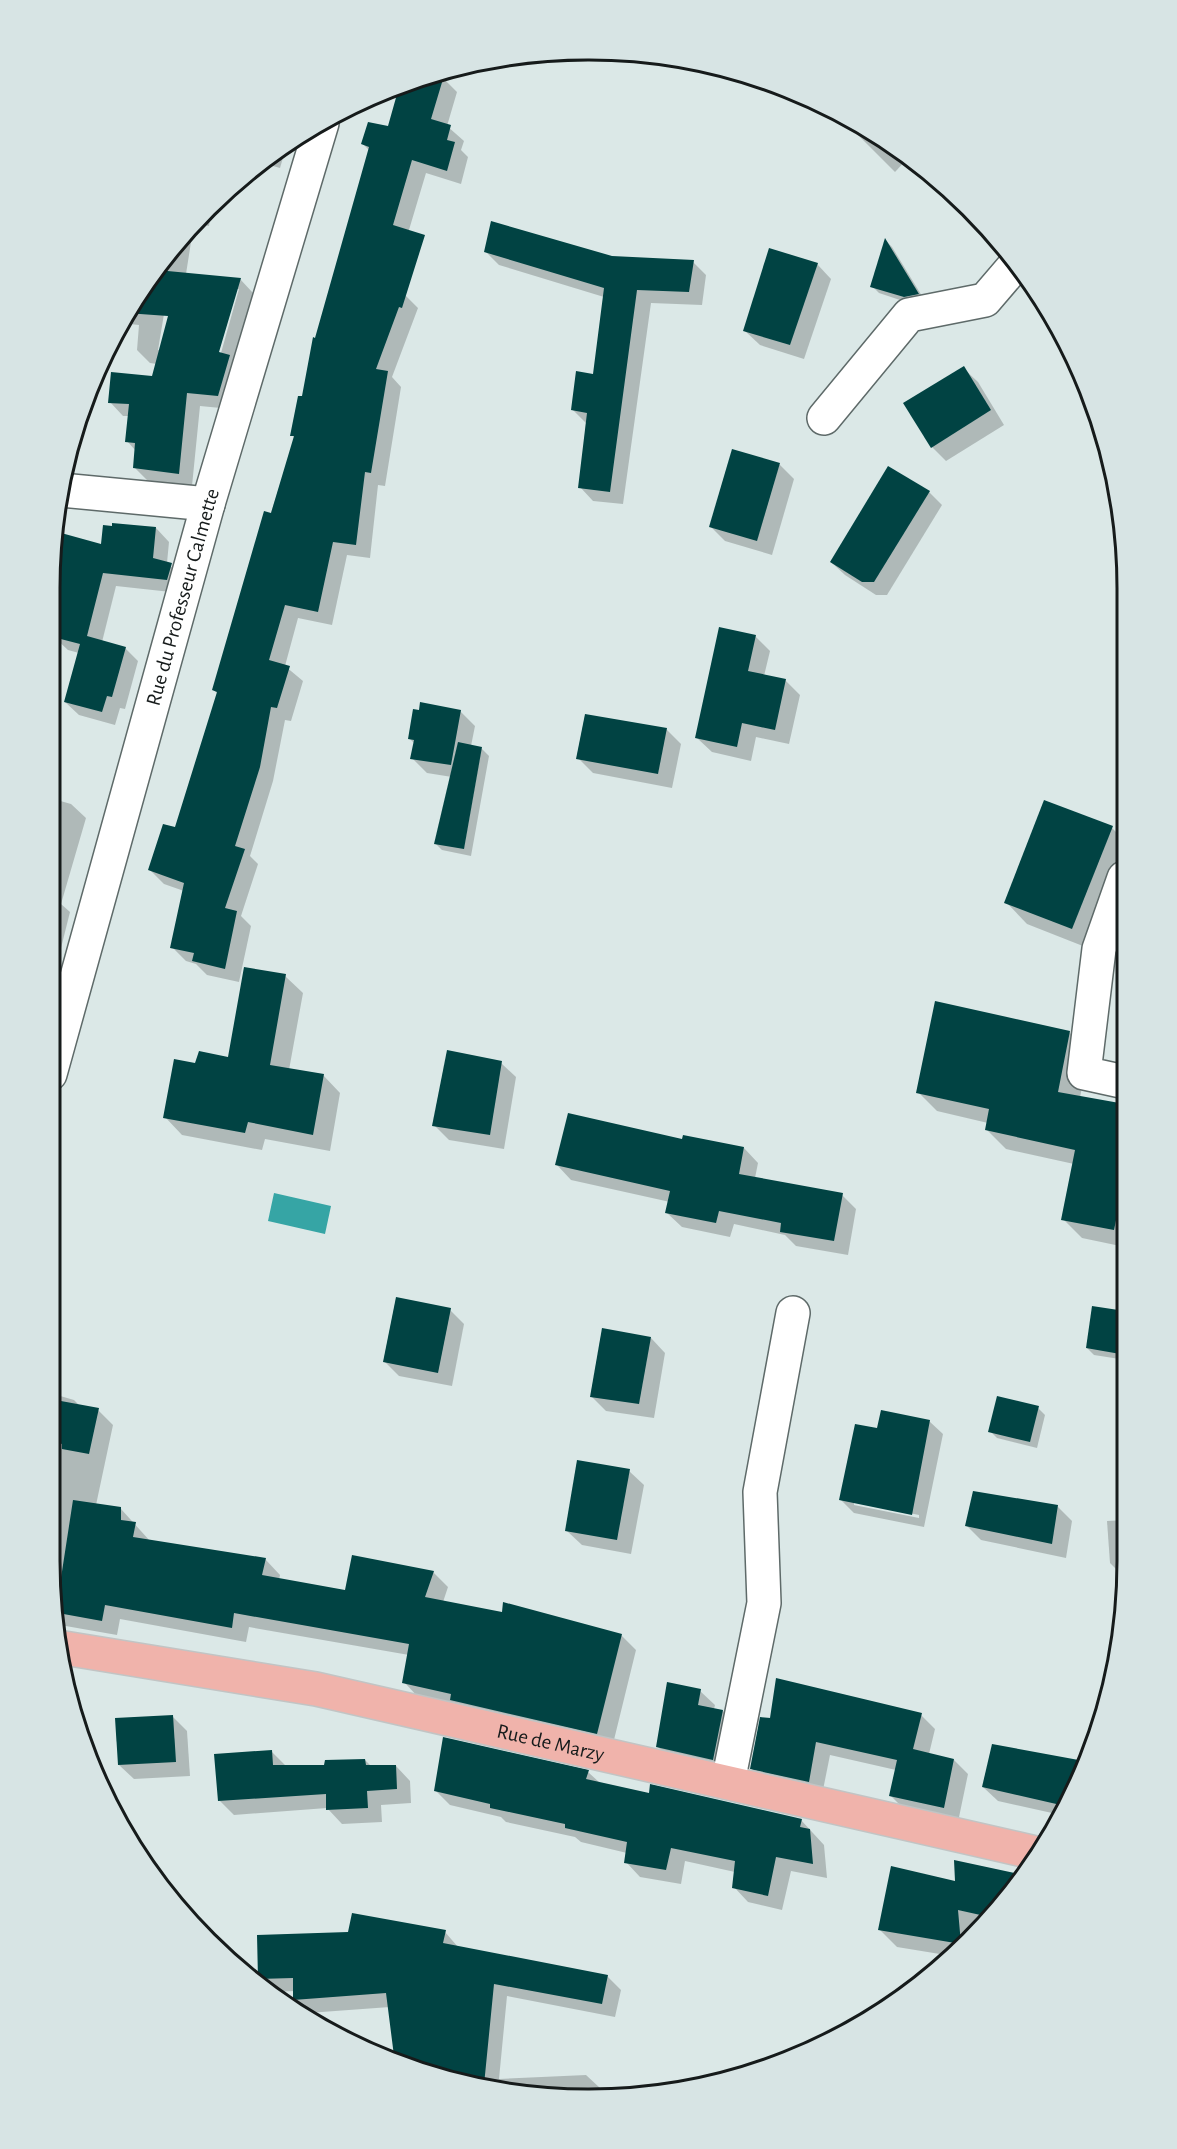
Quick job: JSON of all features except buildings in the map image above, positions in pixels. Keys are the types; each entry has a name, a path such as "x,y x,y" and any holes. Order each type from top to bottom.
{"main road":[{"name":"Rue de Marzy","path":"68,1649 316,1689 1030,1852"}],"street":[{"name":"Rue du Professeur Calmette","path":"60,1030 208,504 319,134"},
{"path":"824,418 909,315 985,300 1010,270"},
{"path":"69,490 208,504"},
{"path":"1117,898 1099,949 1084,1073 1117,1080"},
{"path":"728,1782 764,1602 760,1492 793,1314"}],"water":[{"path":"274,1193 331,1206 325,1234 268,1221"}]}
